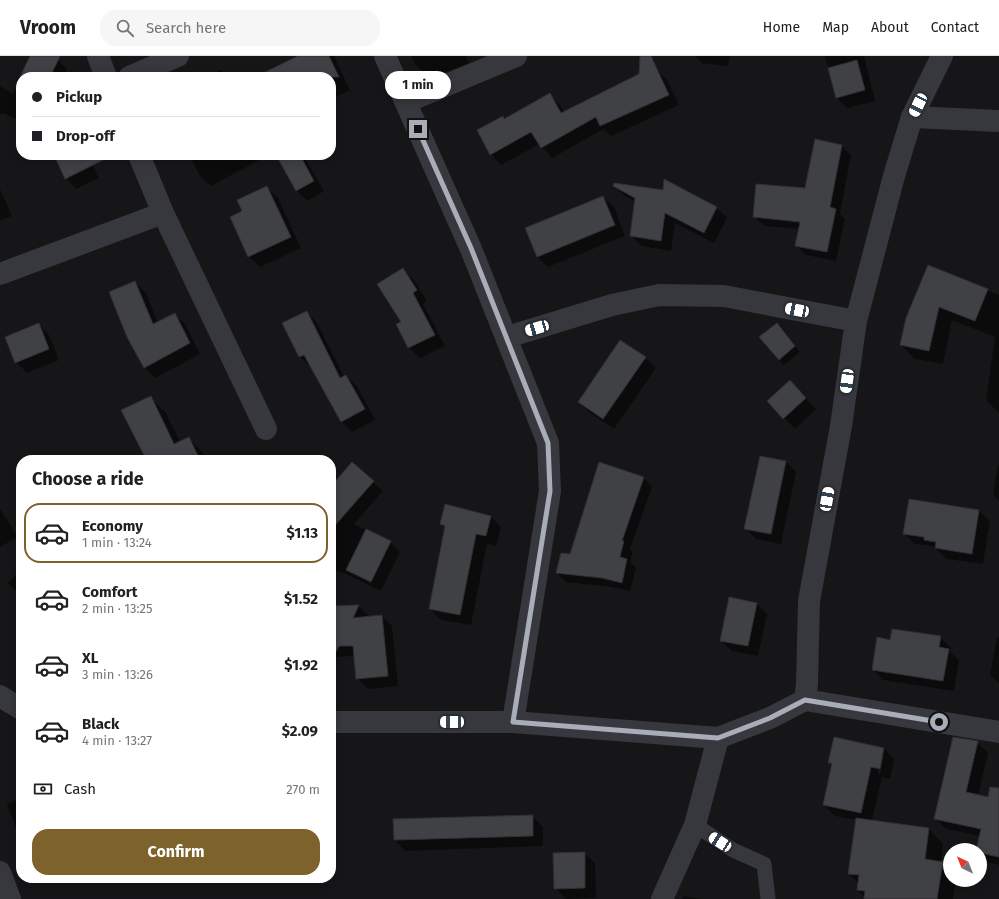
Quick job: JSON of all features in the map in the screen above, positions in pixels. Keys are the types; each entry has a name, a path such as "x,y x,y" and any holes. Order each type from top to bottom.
{"street":[{"path":"98,56 104,72"},
{"path":"141,72 178,56"},
{"path":"385,56 471,248 548,443 550,491 513,722"},
{"path":"406,102 516,56"},
{"path":"805,700 807,684 809,601 840,426 856,321 894,176 912,117 942,56"},
{"path":"912,117 999,121"},
{"path":"141,160 163,213 266,429"},
{"path":"0,274 163,213"},
{"path":"507,337 612,305 659,296 724,296 856,321"},
{"path":"0,696 16,706"},
{"path":"336,722 513,722 718,738 770,718 805,700 999,732"},
{"path":"662,899 695,825 718,738"},
{"path":"0,872 10,899"}],"lane":[{"path":"695,825 733,850 764,864 768,899"}],"building":[{"path":"30,56 60,56 52,72 22,72"},
{"path":"298,56 329,56 339,77 336,77 336,72 265,72"},
{"path":"640,56 651,56 669,95 600,126 596,117 541,148 531,132 490,155 477,130 503,116 504,119 550,93 561,113 639,74"},
{"path":"857,60 865,90 836,98 828,68"},
{"path":"815,139 842,145 830,207 836,209 827,252 795,246 800,222 753,217 756,184 805,188"},
{"path":"56,160 103,160 65,179"},
{"path":"279,160 303,160 314,181 296,191"},
{"path":"664,179 717,207 704,233 665,213 661,241 630,236 635,198 613,186 614,183 663,190"},
{"path":"267,186 291,237 248,257 230,217 242,211 237,200"},
{"path":"603,196 615,225 537,257 525,228"},
{"path":"928,265 988,289 975,321 939,307 929,351 900,345 906,318"},
{"path":"403,268 417,290 413,293 435,335 408,348 396,324 401,322 377,284"},
{"path":"135,281 153,324 175,313 190,343 144,368 127,337 109,292"},
{"path":"307,311 340,378 346,375 365,409 341,422 304,355 299,357 282,323"},
{"path":"39,323 49,349 15,363 5,337"},
{"path":"777,323 795,346 779,360 759,337"},
{"path":"620,340 646,357 603,419 578,402"},
{"path":"790,380 806,398 783,419 767,401"},
{"path":"151,396 174,444 189,437 198,455 144,455 121,410"},
{"path":"760,456 786,461 771,534 744,529"},
{"path":"352,462 374,481 336,524 336,480"},
{"path":"599,462 644,477 622,541 624,541 620,557 627,559 622,583 602,578 556,573 561,553 570,554"},
{"path":"909,499 979,510 972,554 935,548 936,542 924,540 924,537 903,534"},
{"path":"445,504 491,516 486,536 476,534 460,615 429,609 445,526 440,524"},
{"path":"366,529 391,541 371,582 346,570"},
{"path":"729,597 757,603 748,646 720,641"},
{"path":"359,605 353,618 382,615 388,676 356,679 353,646 339,646 336,652 336,606"},
{"path":"892,629 941,636 939,647 949,649 943,681 872,670 877,637 890,640"},
{"path":"834,737 884,748 880,769 871,767 861,813 823,805 832,763 828,763"},
{"path":"953,737 978,741 966,792 988,797 990,787 999,788 999,857 987,854 987,843 978,843 981,829 934,819"},
{"path":"533,815 533,836 394,840 393,819"},
{"path":"856,818 929,828 925,859 943,862 937,899 864,899 865,891 857,890 859,875 848,874"},
{"path":"585,852 585,888 554,889 553,853"}],"route":[{"path":"418,129 471,248 548,443 550,491 513,722 718,738 770,718 805,700 939,722"}]}
